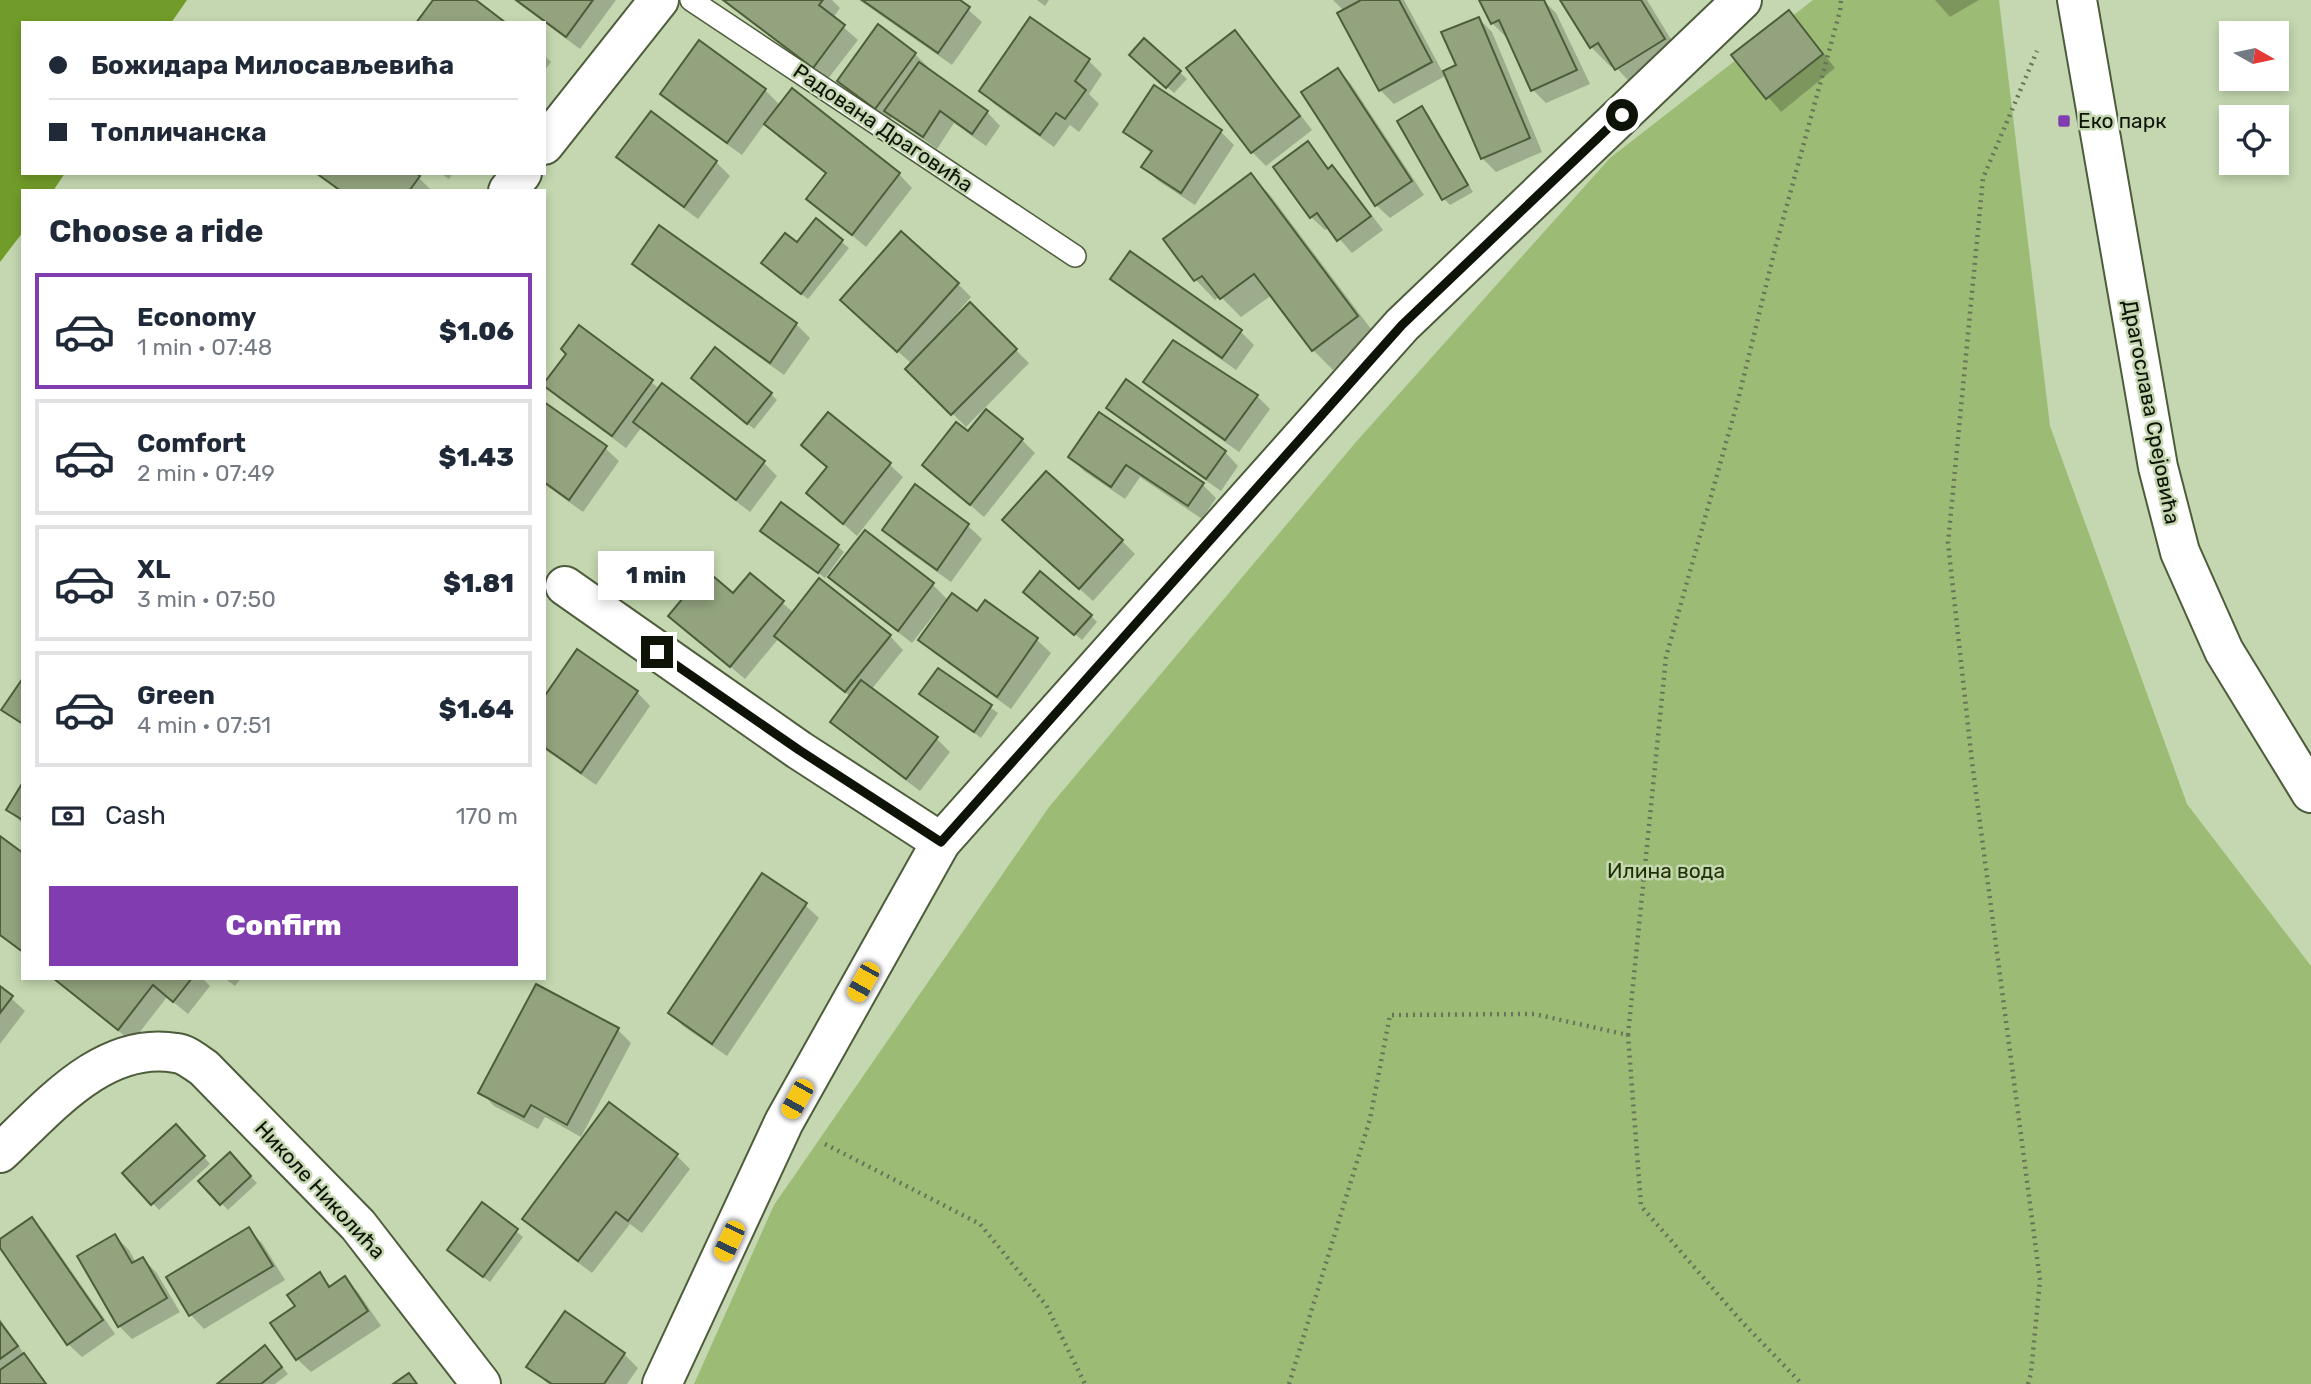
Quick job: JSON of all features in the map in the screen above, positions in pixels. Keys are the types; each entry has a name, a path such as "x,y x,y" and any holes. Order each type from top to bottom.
{"street":[{"path":"546,142 659,0"},
{"path":"662,1384 784,1122 941,842 1402,325 1742,0"},
{"name":"Драгослава Срејовића","path":"2077,0 2158,467 2180,552 2224,651 2311,793"},
{"path":"510,189 520,175"},
{"path":"565,586 799,750 941,842"},
{"name":"Николе Николића","path":"0,1153 74,1084 100,1067 123,1057 156,1052 178,1053 204,1068 358,1225 481,1384"}],"lane":[{"name":"Радована Драговића","path":"691,0 1075,256"}],"path":[{"path":"1802,1384 1742,1322 1640,1206 1628,1035 1666,657 1738,400 1776,245 1842,0"},
{"path":"2028,1384 2040,1280 1973,775 1948,543 1983,178 2031,62 2042,42"},
{"path":"1289,1384 1370,1119 1390,1015 1534,1014 1628,1035"},
{"path":"784,1122 980,1224 1046,1305 1085,1384"}],"green space":[{"path":"0,0 187,0 172,21 21,21 21,175 64,175 54,189 21,189 21,235 0,262"},
{"name":"Илина вода","path":"1813,0 1999,0 2050,426 2187,804 2311,966 2311,1384 694,1384 774,1205 1049,807 1356,442 1610,158"}],"building":[{"path":"433,0 476,0 503,21 417,21"},
{"path":"516,0 593,0 566,37"},
{"path":"723,0 823,0 819,5 845,25 813,68"},
{"path":"862,0 960,0 970,7 938,53"},
{"path":"1361,0 1399,0 1432,62 1379,91 1337,13"},
{"path":"1479,0 1544,0 1577,70 1531,91 1499,20 1491,24"},
{"path":"1560,0 1641,0 1665,39 1615,70 1598,43 1590,48"},
{"path":"1789,10 1823,54 1766,99 1731,55"},
{"path":"1030,17 1090,59 1075,81 1086,90 1065,119 1056,113 1040,135 979,91"},
{"path":"1479,17 1530,138 1481,159 1443,71 1456,65 1441,32"},
{"path":"878,24 916,53 875,109 837,81"},
{"path":"1235,30 1300,116 1251,153 1186,68"},
{"path":"1144,38 1181,71 1166,88 1129,55"},
{"path":"699,40 766,89 727,143 660,94"},
{"path":"919,62 988,111 972,134 940,111 923,137 884,111"},
{"path":"1338,68 1412,181 1375,206 1301,92"},
{"path":"1154,85 1222,130 1181,193 1141,167 1152,151 1123,132"},
{"path":"792,88 900,173 852,235 806,199 826,173 764,124"},
{"path":"1422,106 1468,185 1442,200 1397,121"},
{"path":"651,111 717,161 684,207 616,157"},
{"path":"1308,141 1328,169 1332,165 1371,216 1337,241 1317,213 1310,218 1273,167"},
{"path":"1251,173 1358,316 1312,351 1254,274 1220,299 1202,276 1194,281 1163,239"},
{"path":"319,175 420,176 410,189 338,189"},
{"path":"816,218 843,240 801,294 761,263 785,233 797,242"},
{"path":"659,225 797,323 770,363 632,264"},
{"path":"901,231 959,283 897,352 840,300"},
{"path":"1130,251 1242,330 1222,358 1110,279"},
{"path":"970,302 1017,349 951,415 905,369"},
{"path":"579,325 653,380 612,436 546,387 546,380 566,354 561,349"},
{"path":"1173,340 1258,395 1225,440 1143,382"},
{"path":"715,347 772,393 747,424 691,378"},
{"path":"1126,379 1226,451 1206,479 1106,408"},
{"path":"662,383 765,461 736,500 633,422"},
{"path":"546,403 607,446 569,500 546,483"},
{"path":"986,409 1023,439 970,505 922,465 956,422 968,431"},
{"path":"828,412 891,463 843,524 806,493 827,467 801,445"},
{"path":"1099,412 1204,483 1188,506 1126,465 1111,487 1068,457"},
{"path":"1046,471 1123,540 1079,589 1002,520"},
{"path":"915,484 969,524 937,570 882,530"},
{"path":"781,502 839,545 818,573 760,531"},
{"path":"865,530 934,583 898,631 828,577"},
{"path":"706,570 733,593 750,573 784,601 730,667 668,616"},
{"path":"1040,571 1092,615 1074,635 1023,592"},
{"path":"819,578 891,635 845,692 774,636"},
{"path":"952,593 977,611 985,600 1038,638 997,697 918,640"},
{"path":"577,649 638,691 581,773 546,748 546,694"},
{"path":"938,668 992,705 974,732 919,694"},
{"path":"861,680 938,737 906,779 830,722"},
{"path":"21,681 21,723 1,710"},
{"path":"21,785 21,819 6,810"},
{"path":"0,836 21,852 21,951 0,935"},
{"path":"762,873 807,903 712,1044 668,1013"},
{"path":"56,980 190,980 173,1002 153,985 118,1030"},
{"path":"536,984 619,1028 567,1125 531,1105 524,1117 478,1093"},
{"path":"0,986 13,996 0,1013"},
{"path":"609,1102 678,1154 628,1221 616,1212 578,1261 522,1219"},
{"path":"176,1124 205,1156 151,1205 122,1173"},
{"path":"230,1152 251,1176 220,1205 198,1181"},
{"path":"482,1202 518,1229 483,1277 447,1250"},
{"path":"32,1217 103,1320 67,1345 0,1248 0,1239"},
{"path":"249,1227 273,1266 189,1316 166,1277"},
{"path":"115,1234 132,1263 143,1257 167,1298 118,1327 77,1256"},
{"path":"320,1272 329,1287 345,1276 368,1311 296,1360 270,1323 295,1306 287,1295"},
{"path":"565,1311 625,1353 604,1384 552,1384 526,1367"},
{"path":"0,1322 18,1346 0,1359"},
{"path":"265,1345 282,1367 261,1384 217,1384"},
{"path":"24,1353 46,1384 0,1384 0,1370"},
{"path":"409,1373 417,1384 393,1384"}],"place":[{"name":"Еко парк","path":"2064,121"}],"route":[{"path":"657,652 799,750 941,842 1402,325 1622,115"}]}
